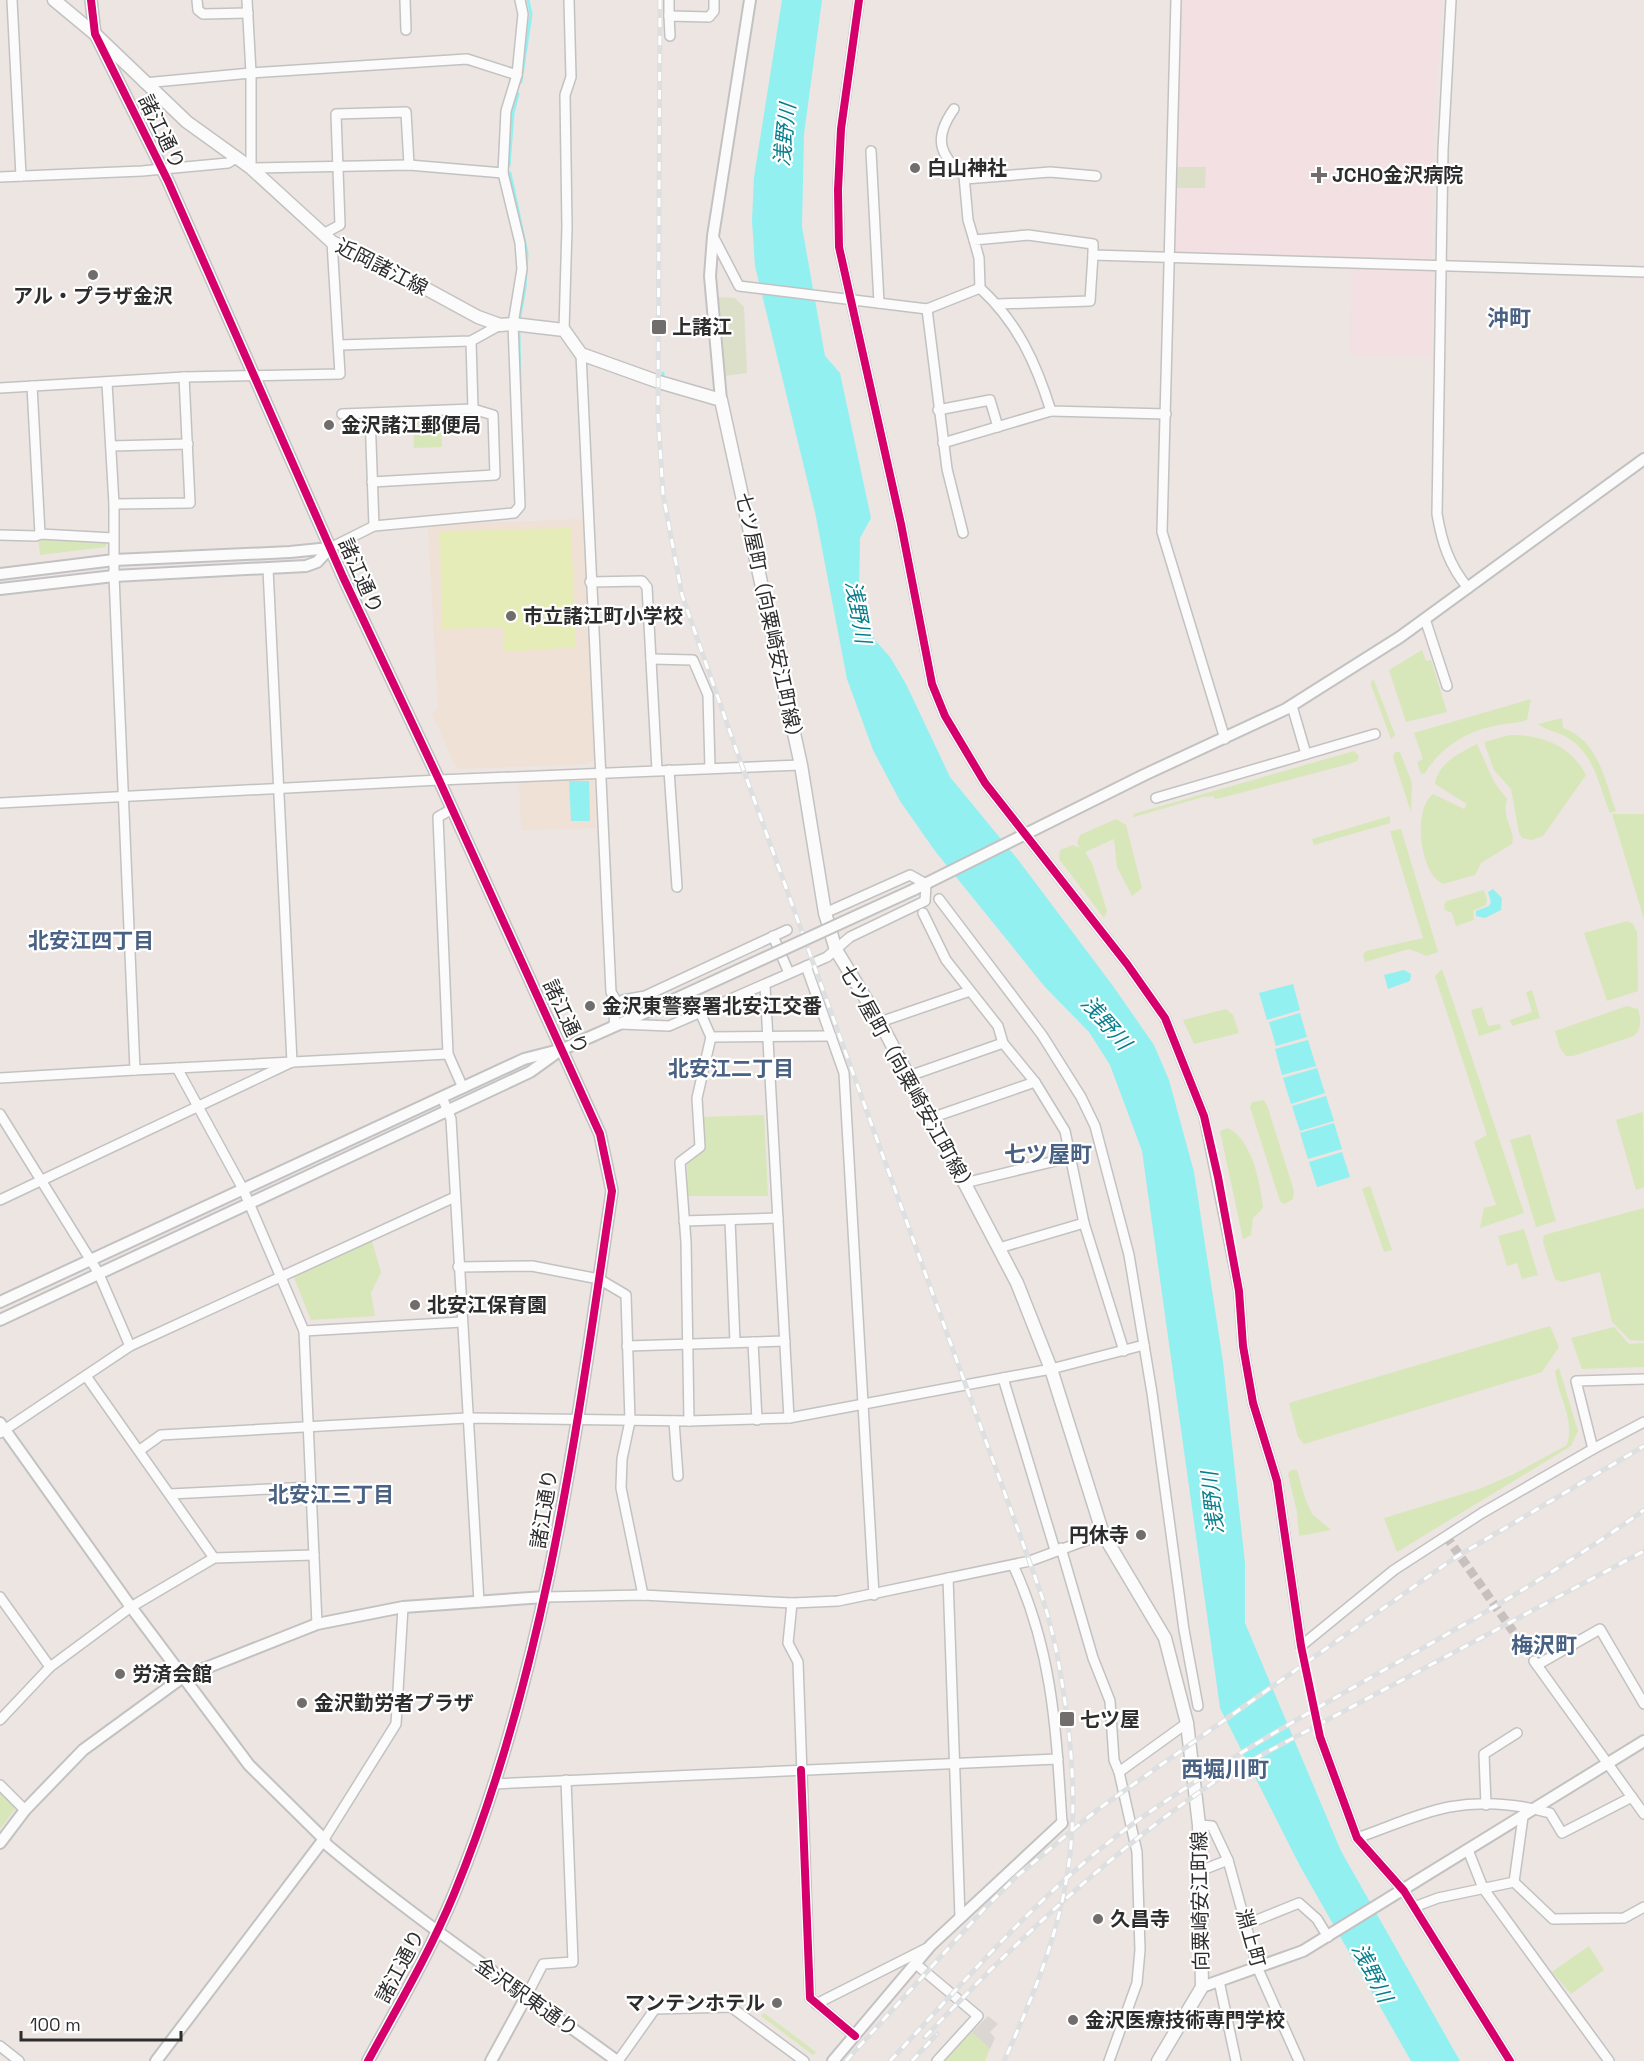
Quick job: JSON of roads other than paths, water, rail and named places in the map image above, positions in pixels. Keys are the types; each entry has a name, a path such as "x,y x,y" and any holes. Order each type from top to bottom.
{"main road":[{"name":"近岡諸江線","path":"54,0 95,34 187,122 251,168 327,238 377,262 478,317 500,325 513,324 564,330"},
{"path":"564,330 581,354 658,382 721,400"},
{"name":"七ツ屋町（向粟崎安江町線）","path":"721,400 801,765 825,913 836,950 880,1022 1017,1283 1051,1369 1103,1534 1165,1638 1188,1726"},
{"name":"向粟崎安江町線","path":"1158,2061 1202,1987 1199,1825 1188,1726"}],"street":[{"path":"12,0 21,176"},
{"name":"諸江通り","path":"91,0 95,34 162,169 330,548 439,780 600,1134 612,1191 545,1597 493,1784 454,1893 437,1933 368,2061"},
{"path":"197,0 198,10 203,14 248,13"},
{"path":"247,0 251,73 251,168 409,165 503,173"},
{"path":"405,0 406,30"},
{"path":"0,589 114,576 306,566 317,562 330,548 374,526 514,513 520,506 513,324 522,268 520,243 503,173 506,111 517,75 523,14 520,0"},
{"path":"564,330 567,227 565,95 571,77 569,0"},
{"path":"669,0 669,36"},
{"path":"669,16 709,17 714,11 714,0"},
{"path":"859,0 841,129 838,190 839,247 905,545 932,684 945,716 968,758 1022,837 1127,964 1164,1018 1204,1116 1239,1291 1243,1346 1253,1403 1277,1481 1301,1646 1394,1570 1482,1513 1644,1422"},
{"path":"1176,0 1162,532 1225,739"},
{"path":"1451,0 1443,150 1437,514 1442,545 1454,571 1468,588"},
{"path":"721,400 710,276 713,236 749,1"},
{"path":"144,83 251,73 467,59 517,75"},
{"path":"954,109 942,126 942,147 948,163 965,179 968,220 979,258 980,288 998,304 1030,355 1051,411"},
{"path":"0,388 184,377 340,374 327,238 340,225 336,114 406,112 409,165"},
{"path":"870,151 879,303"},
{"path":"0,177 162,169 228,163 236,158"},
{"path":"965,179 1050,172 1096,176"},
{"path":"974,240 1028,235 1093,244 1090,301 998,304"},
{"path":"713,236 739,286 927,309 980,288"},
{"path":"1093,255 1442,268 1644,272"},
{"path":"927,309 946,469 963,533"},
{"path":"339,345 471,341 500,325"},
{"path":"471,341 473,409"},
{"path":"581,354 587,521 602,773 611,992 618,1004 617,1025"},
{"path":"114,504 190,503 184,377"},
{"path":"107,383 114,504 114,576 135,1070"},
{"path":"32,386 40,534"},
{"path":"938,410 990,400 998,427"},
{"path":"342,414 473,409 493,415 495,476 372,482"},
{"path":"943,443 1051,411 1166,414"},
{"path":"370,414 374,526"},
{"path":"111,446 188,444"},
{"path":"0,1302 524,1059 562,1049 913,890 1144,775 1292,706 1342,676 1425,619 1644,459"},
{"path":"0,535 36,536 40,534 113,538"},
{"path":"0,574 114,560 330,548"},
{"path":"268,569 292,1062"},
{"path":"590,582 642,581 647,587 657,770"},
{"path":"1425,619 1448,686"},
{"path":"651,659 693,660 708,695 710,768"},
{"path":"1292,706 1306,754"},
{"path":"1156,798 1376,734"},
{"path":"0,803 439,780 801,765"},
{"path":"669,770 676,887"},
{"path":"452,809 438,817 448,1054 463,1088"},
{"path":"825,913 910,875 928,882"},
{"path":"617,1025 669,1026 765,986 836,950 850,937 925,901 928,882"},
{"path":"939,899 1042,1035 1081,1097 1095,1126 1129,1255 1184,1630 1198,1706"},
{"path":"923,914 945,960 998,1026 1003,1043 1035,1082 1065,1131 1084,1222 1124,1351"},
{"path":"618,1004 645,996 787,930"},
{"path":"773,936 789,973"},
{"path":"806,966 844,1073 854,1288 864,1403 874,1595"},
{"path":"765,986 789,1418"},
{"path":"880,1022 970,991"},
{"path":"688,1421 684,1221 680,1162 700,1147 697,1098 711,1037 700,1012"},
{"path":"711,1037 831,1036"},
{"path":"909,1076 1003,1043"},
{"path":"0,1320 98,1272 530,1072 562,1049"},
{"path":"0,1078 448,1054"},
{"path":"0,1200 292,1062"},
{"path":"177,1068 243,1189 304,1331 318,1624"},
{"path":"931,1118 1035,1082"},
{"path":"442,1097 451,1119 479,1602"},
{"path":"0,1114 98,1272 130,1346"},
{"path":"964,1183 1072,1157"},
{"path":"2,1428 130,1346 455,1197"},
{"path":"684,1221 778,1218"},
{"path":"730,1220 735,1342"},
{"path":"999,1248 1084,1222"},
{"path":"458,1268 532,1266 599,1279 626,1295 630,1420 621,1466 621,1488 643,1595"},
{"path":"304,1331 462,1323"},
{"path":"627,1346 784,1341"},
{"path":"753,1342 757,1420"},
{"path":"140,1450 161,1436 467,1418 688,1421 789,1418 1051,1369 1144,1345"},
{"path":"86,1376 214,1558"},
{"path":"1003,1378 1093,1659 1110,1701 1114,1760 1119,1772 1137,1852 1140,1950 1137,1983 1109,2061"},
{"path":"1593,1449 1576,1381 1644,1379"},
{"path":"674,1421 678,1476"},
{"name":"金沢駅東通り","path":"2,1428 249,1765 324,1839 326,1844 376,1886 437,1933 617,2061"},
{"path":"170,1494 311,1487"},
{"path":"0,1844 25,1810 82,1750 183,1677 318,1624 404,1607 545,1597 643,1595 792,1603 838,1601 1013,1565 1103,1534"},
{"path":"0,1720 50,1666 131,1607 214,1558 314,1555"},
{"path":"833,2061 917,1965 931,1945 1062,1823 1049,1678 1039,1628 1013,1565"},
{"path":"948,1578 960,1917"},
{"path":"0,1596 50,1666"},
{"path":"792,1603 788,1643 798,1662 810,1998 855,2036"},
{"path":"0,1614 8,1607"},
{"path":"156,2061 324,1839 396,1724 404,1607"},
{"path":"1644,1704 1600,1629 1536,1663 1644,1814"},
{"path":"1119,1772 1188,1726"},
{"path":"1486,1805 1484,1754 1517,1733"},
{"path":"1320,1737 1357,1838 1404,1891 1510,2061"},
{"path":"1202,1987 1304,1952 1644,1741"},
{"path":"493,1784 1058,1759"},
{"path":"490,2061 543,1964 573,1962 566,1780"},
{"path":"0,1785 25,1810"},
{"path":"1357,1838 1449,1807 1486,1805 1520,1805 1550,1813 1562,1833 1632,1797"},
{"path":"1514,1882 1523,1817"},
{"name":"淵上町","path":"1199,1825 1212,1826 1228,1860 1258,1969 1298,2060"},
{"path":"1468,1850 1483,1888 1609,2061"},
{"path":"1200,1871 1228,1860"},
{"path":"1414,1907 1514,1882"},
{"path":"1514,1882 1553,1919 1624,1918 1644,1907"},
{"path":"1247,1924 1299,1903 1317,1919 1328,1937"},
{"path":"816,2004 931,1945"},
{"path":"917,1965 978,2016 937,2061"},
{"path":"1219,1981 1236,2061"},
{"path":"617,2061 655,2009 731,2007 804,2061"},
{"path":"0,2046 20,2061"}],"water":[{"name":"浅野川","path":"782,0 822,0 804,134 802,227 825,356 840,373 871,518 860,538 859,591 874,639 890,657 906,684 950,777 1019,861 1113,986 1154,1045 1169,1080 1194,1172 1223,1362 1245,1563 1245,1623 1341,1851 1460,2061 1411,2061 1300,1866 1220,1708 1142,1151 1110,1065 1089,1032 1045,987 935,851 900,801 873,750 847,679 815,512 755,266 752,221 754,177"},
{"path":"569,781 589,781 590,821 571,821"},
{"path":"1493,889 1502,898 1501,910 1485,918 1476,916 1476,911 1489,906 1491,902 1488,892"},
{"path":"1404,970 1411,974 1410,981 1388,989 1384,975"},
{"path":"1293,984 1300,1010 1267,1020 1259,993"},
{"path":"1300,1013 1307,1037 1276,1046 1269,1022"},
{"path":"1308,1040 1316,1066 1282,1075 1275,1049"},
{"path":"1317,1068 1325,1093 1291,1104 1283,1078"},
{"path":"1326,1096 1334,1121 1300,1131 1292,1106"},
{"path":"1334,1123 1342,1149 1308,1159 1300,1133"},
{"path":"1342,1152 1350,1177 1317,1187 1309,1162"}],"waterway":[{"path":"521,82 531,14 528,0"},
{"path":"509,166 513,113 518,94"},
{"path":"510,173 527,253 525,288 519,321"},
{"path":"519,334 520,388"},
{"path":"663,373 663,379"}],"tunnel":[{"path":"1446,1536 1534,1661"},
{"path":"1301,1646 1320,1737"}],"railway":[{"path":"660,0 658,415 663,494 682,595 1039,1588 1053,1635 1062,1684 1072,1767 1073,1812 1064,1894 1054,1934 1040,1974 1004,2061"},
{"path":"846,2061 984,1909 1017,1876 1097,1810 1456,1557 1644,1446"},
{"path":"890,2061 1041,1902 1106,1844 1141,1818 1265,1738 1521,1591 1644,1510"},
{"path":"925,2037 995,1965 1068,1897 1145,1833 1226,1774 1644,1551"},
{"path":"912,2061 937,2034"}],"place":[{"name":"白山神社","path":"915,168"},
{"name":"JCHO金沢病院","path":"1319,175"},
{"name":"アル・プラザ金沢","path":"93,275"},
{"name":"上諸江","path":"659,327"},
{"name":"金沢諸江郵便局","path":"329,425"},
{"name":"市立諸江町小学校","path":"511,616"},
{"name":"金沢東警察署北安江交番","path":"590,1006"},
{"name":"北安江保育園","path":"415,1305"},
{"name":"円休寺","path":"1141,1535"},
{"name":"労済会館","path":"120,1674"},
{"name":"金沢勤労者プラザ","path":"302,1703"},
{"name":"七ツ屋","path":"1067,1719"},
{"name":"久昌寺","path":"1098,1919"},
{"name":"マンテンホテル","path":"777,2003"},
{"name":"金沢医療技術専門学校","path":"1073,2020"}],"district":[{"name":"沖町","path":"1509,318"},
{"name":"北安江四丁目","path":"91,941"},
{"name":"北安江二丁目","path":"731,1069"},
{"name":"七ツ屋町","path":"1048,1154"},
{"name":"北安江三丁目","path":"331,1495"},
{"name":"梅沢町","path":"1544,1645"},
{"name":"西堀川町","path":"1225,1769"}]}
